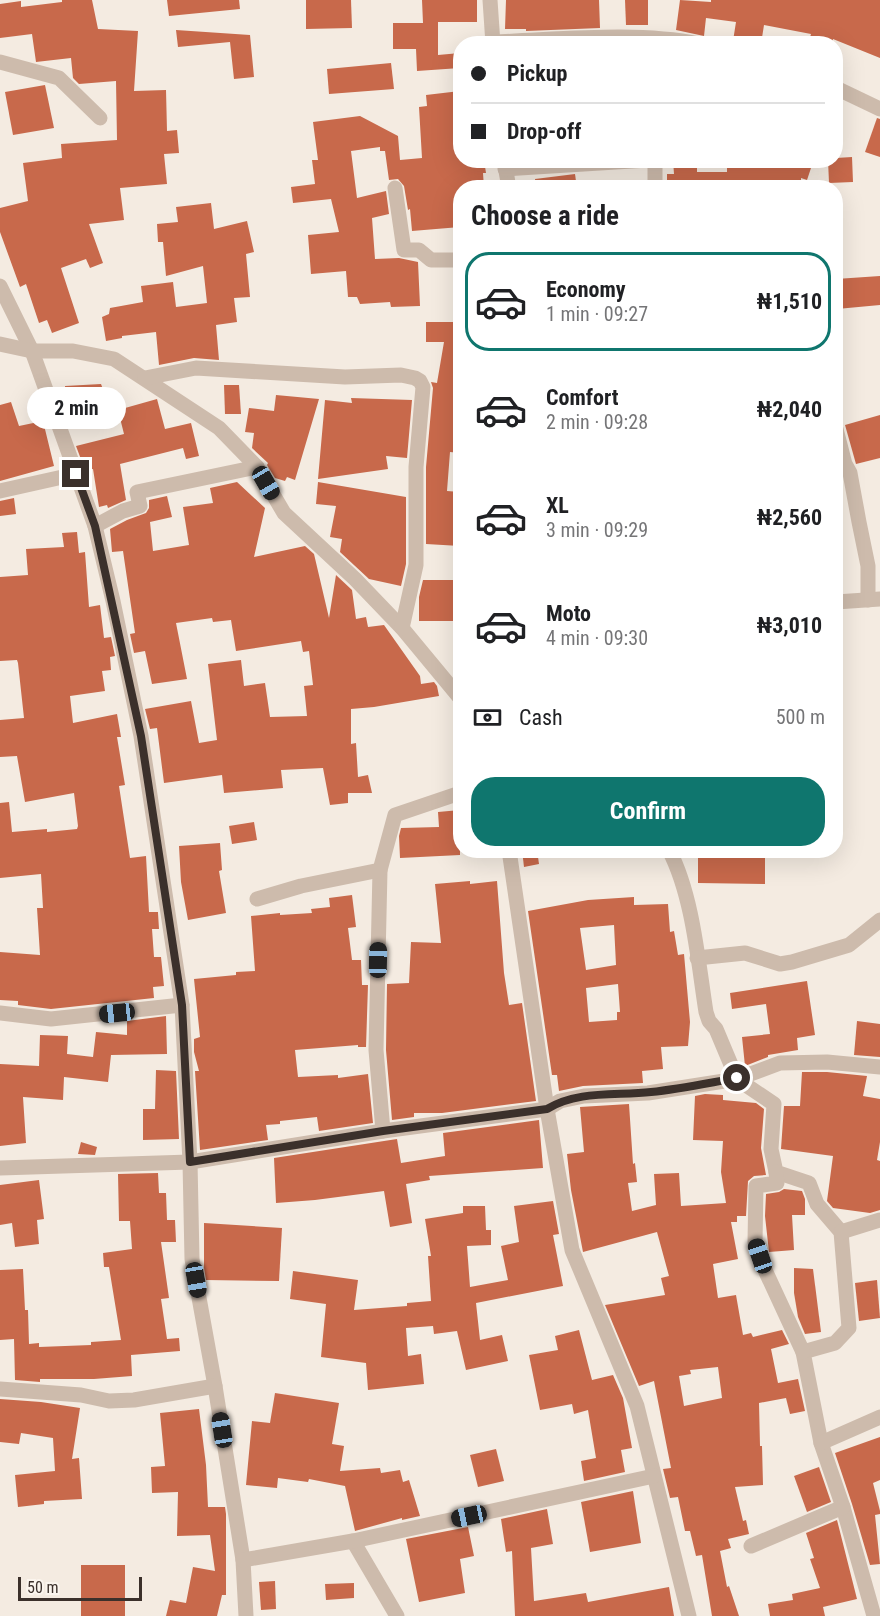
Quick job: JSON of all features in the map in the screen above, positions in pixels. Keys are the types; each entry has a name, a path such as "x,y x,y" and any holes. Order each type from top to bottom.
{"street":[{"path":"490,0 493,36"},
{"path":"0,62 59,78 100,118"},
{"path":"843,91 880,109"},
{"path":"395,188 404,250 419,250 431,261 453,260"},
{"path":"0,286 32,351 95,526 141,736 182,1005 190,1162 192,1259 243,1560 246,1616"},
{"path":"0,344 32,351 73,351 114,359 219,428 257,467 284,513 355,579 402,628 453,690"},
{"path":"145,378 196,368 345,377 401,375 420,381 423,387 416,467 416,565 402,628"},
{"path":"843,457 850,473 874,599 843,601"},
{"path":"95,526 123,510 140,506 137,492 257,467"},
{"path":"0,491 76,474"},
{"path":"383,1131 376,1050 380,870 395,815 453,795"},
{"path":"510,858 547,1109 572,1250 637,1406 689,1616"},
{"path":"673,858 691,917 709,1021 716,1029 737,1078 774,1104 771,1149 777,1183 756,1186 755,1242 765,1270 803,1352 821,1443 843,1507 874,1616"},
{"path":"257,899 301,886 380,870"},
{"path":"697,958 745,953 780,964 792,962 849,945 880,920"},
{"path":"0,1013 51,1019 182,1005"},
{"path":"0,1168 190,1162 383,1131 547,1109 560,1101 584,1096 648,1093 737,1078 780,1063 827,1062 880,1067"},
{"path":"776,1172 809,1183 817,1204 840,1232 849,1328 836,1343 803,1352"},
{"path":"840,1232 880,1220"},
{"path":"0,1389 81,1395 109,1401 134,1400 215,1386"},
{"path":"821,1443 880,1417"},
{"path":"243,1560 353,1541 654,1476"},
{"path":"752,1546 843,1507"},
{"path":"353,1541 397,1616"}],"building":[{"path":"62,0 92,0 98,29 138,31 134,91 166,90 167,131 177,130 179,153 164,154 167,184 120,188 124,220 89,224 103,263 90,268 86,259 61,268 79,323 52,333 47,320 39,323 26,284 20,287 0,232 0,208 28,201 23,163 62,158 61,144 117,140 116,81 79,84 73,78 71,58 36,62 32,34 0,38 0,4 21,1 21,7 62,2"},
{"path":"167,0 239,0 240,9 169,16"},
{"path":"306,0 351,0 352,28 306,29"},
{"path":"422,0 477,0 477,22 438,22 438,55 453,54 453,68 417,71 416,49 393,49 393,23 423,23"},
{"path":"506,0 599,0 600,28 526,31 526,29 505,29"},
{"path":"625,0 648,0 648,25 626,25"},
{"path":"680,0 711,2 711,0 880,0 880,58 843,43 843,36 810,36 811,34 764,25 762,36 734,36 736,22 706,18 704,36 676,30"},
{"path":"176,30 250,35 254,77 234,79 230,42 178,47"},
{"path":"391,63 394,89 329,94 327,69"},
{"path":"45,85 54,128 13,135 5,92"},
{"path":"453,92 453,168 485,168 486,173 483,173 483,180 453,180 453,228 412,231 410,209 408,210 404,186 398,179 389,180 385,151 380,151 380,147 351,151 357,198 386,191 389,214 372,218 375,259 399,258 418,262 420,306 391,307 390,302 360,304 357,297 348,297 346,271 311,274 308,235 339,232 331,199 293,203 291,187 315,184 312,160 318,160 313,122 360,116 398,136 400,160 422,158 419,107 427,106 426,95"},
{"path":"877,118 880,119 880,157 865,152"},
{"path":"852,157 853,182 829,180 828,168 843,168 843,158"},
{"path":"674,168 697,168 697,172 727,172 727,168 811,168 807,180 801,178 801,180 667,180 667,174 674,174"},
{"path":"575,174 576,180 535,180"},
{"path":"211,203 214,229 247,221 254,252 246,254 250,297 234,298 237,322 216,325 219,360 194,358 159,365 156,332 122,336 122,338 106,341 102,317 109,314 110,308 143,302 141,286 173,282 176,307 207,303 203,266 166,276 163,242 158,242 157,224 178,222 176,207"},
{"path":"880,276 880,305 843,308 843,279"},
{"path":"426,322 453,322 453,452 450,452 447,491 453,491 453,546 426,544 426,467 433,388 431,382 437,383 444,342 426,342"},
{"path":"101,384 108,411 67,414 65,386"},
{"path":"224,385 239,385 241,414 225,414"},
{"path":"276,395 319,399 295,480 287,477 285,481 275,478 268,463 252,448 254,433 245,432 249,408 274,411"},
{"path":"351,398 412,400 407,458 386,456 388,469 318,479 325,400 352,403"},
{"path":"157,399 165,429 191,423 199,456 186,459 183,448 120,464 126,500 108,508 107,505 99,507 93,469 85,470 76,446 124,434 118,410"},
{"path":"11,402 19,426 43,421 54,466 0,481 0,405"},
{"path":"880,415 880,458 856,464 845,425"},
{"path":"237,482 265,508 254,557 305,546 314,554 329,618 336,575 352,590 356,619 366,617 368,627 384,625 420,676 421,684 434,682 437,686 439,696 351,709 351,744 356,743 358,777 368,775 372,793 348,793 348,803 330,805 323,768 281,770 283,788 224,793 222,775 164,783 157,728 150,729 145,709 191,701 199,743 217,740 208,664 241,660 244,686 265,683 270,717 307,716 304,686 313,685 309,651 303,652 301,641 236,651 231,620 213,622 212,618 176,623 187,679 152,684 145,651 134,653 130,634 135,633 123,551 112,552 110,529 146,513 149,500 167,496 172,517 150,522 153,551 189,545 183,507 213,503 210,488"},
{"path":"318,482 406,497 406,564 401,586 369,579 340,552 342,539 330,537 336,506 316,504"},
{"path":"14,498 16,514 0,516 0,501"},
{"path":"77,532 79,553 85,552 89,607 100,605 104,638 111,637 115,656 110,657 111,670 102,671 105,691 70,696 73,723 117,714 121,737 117,737 125,785 119,786 130,858 146,856 149,912 158,912 159,929 152,929 154,957 161,957 164,986 153,987 154,998 51,1009 18,1005 18,1001 0,1000 0,952 40,955 37,908 43,908 41,874 0,878 0,803 9,802 12,832 47,829 47,832 77,829 78,826 74,793 25,802 17,756 0,757 0,720 24,718 17,660 0,661 0,577 28,575 26,549 64,547 62,533"},
{"path":"423,580 453,580 453,621 419,621 419,597"},
{"path":"453,811 453,855 400,858 401,828 439,827 438,812"},
{"path":"254,822 257,840 232,844 229,826"},
{"path":"220,843 222,870 219,871 226,913 188,920 181,882 179,846"},
{"path":"523,858 538,858 539,864 524,867"},
{"path":"698,858 765,858 765,884 698,883"},
{"path":"470,881 470,884 497,881 504,973 509,1005 522,1003 536,1101 442,1113 414,1113 414,1117 392,1120 386,1050 387,984 409,983 411,942 441,943 435,884"},
{"path":"352,895 356,927 348,928 352,960 361,960 362,985 368,985 366,1047 358,1047 358,1045 295,1050 298,1077 338,1075 338,1078 368,1074 373,1123 319,1131 317,1117 280,1121 280,1124 266,1125 268,1140 200,1150 195,1071 199,1071 194,1052 194,1039 200,1037 194,979 255,971 251,916 312,913 311,909 330,907 329,898"},
{"path":"634,897 634,905 668,904 670,932 674,931 678,955 684,954 690,1022 688,1046 661,1047 663,1069 642,1071 643,1083 583,1086 559,1091 557,1075 552,1075 528,911 588,900","holes":["614,925 616,965 586,970 580,928","618,984 620,1012 617,1012 617,1020 589,1022 586,988"]},
{"path":"807,981 815,1035 797,1038 798,1050 768,1055 768,1057 745,1066 742,1037 770,1034 766,1004 732,1009 730,993"},
{"path":"166,1016 167,1054 111,1055 108,1082 64,1077 63,1100 23,1097 26,1143 0,1146 0,1064 39,1066 40,1035 68,1036 67,1054 93,1057 96,1032 127,1035 127,1021"},
{"path":"857,1021 880,1024 880,1057 854,1055"},
{"path":"156,1070 176,1071 179,1139 143,1140 143,1109 155,1109"},
{"path":"802,1072 867,1076 863,1096 880,1099 880,1142 877,1160 880,1161 880,1210 870,1213 833,1208 827,1201 833,1156 781,1149 784,1106 800,1106"},
{"path":"723,1095 723,1100 756,1103 764,1109 761,1148 766,1175 754,1176 748,1181 746,1216 737,1216 737,1222 731,1222 738,1259 713,1264 718,1298 736,1295 743,1335 751,1333 753,1337 782,1330 789,1344 771,1349 778,1383 798,1379 805,1411 790,1414 786,1398 759,1403 763,1485 735,1487 743,1521 746,1520 749,1534 728,1539 731,1548 720,1551 727,1587 729,1586 739,1616 712,1616 702,1555 696,1556 690,1531 685,1531 678,1497 670,1498 663,1469 671,1468 654,1381 639,1386 605,1305 665,1295 661,1278 669,1276 657,1232 583,1252 571,1190 567,1154 584,1152 580,1107 629,1104 633,1164 635,1163 637,1182 628,1183 632,1211 656,1205 654,1174 679,1173 681,1206 726,1203 721,1172 723,1141 693,1140 695,1096","holes":["718,1367 722,1398 684,1406 679,1376 691,1374 690,1370"]},
{"path":"539,1120 543,1168 429,1176 430,1180 406,1184 412,1223 390,1227 384,1191 276,1203 274,1158 397,1139 401,1163 445,1156 443,1133"},
{"path":"81,1142 97,1147 95,1155 78,1154"},
{"path":"158,1173 159,1193 166,1193 167,1220 175,1220 176,1242 161,1242 169,1298 161,1299 167,1339 179,1338 180,1351 131,1355 132,1376 40,1379 40,1382 15,1380 14,1339 0,1340 0,1270 23,1269 29,1344 39,1343 39,1347 91,1345 91,1342 121,1340 109,1267 104,1267 103,1253 132,1249 130,1221 119,1221 118,1174"},
{"path":"39,1180 44,1219 37,1220 39,1244 15,1247 12,1223 0,1225 0,1185"},
{"path":"784,1189 802,1191 805,1199 805,1215 792,1215 794,1250 769,1252 765,1216 766,1194"},
{"path":"553,1201 559,1234 553,1235 563,1286 476,1303 480,1340 502,1335 508,1361 466,1370 457,1331 434,1334 433,1326 406,1328 408,1356 421,1354 424,1384 368,1390 366,1363 321,1357 326,1304 290,1299 293,1271 358,1280 354,1310 407,1306 407,1303 431,1301 428,1256 431,1256 425,1219 463,1213 463,1206 485,1206 486,1230 491,1230 491,1245 467,1246 470,1287 508,1280 501,1246 519,1242 514,1206"},
{"path":"204,1223 282,1228 279,1281 206,1280"},
{"path":"794,1268 813,1269 821,1332 805,1334 798,1317 794,1293"},
{"path":"877,1280 880,1318 859,1321 855,1283"},
{"path":"579,1330 592,1380 613,1375 623,1398 632,1448 621,1450 625,1472 584,1481 581,1461 596,1458 588,1410 574,1414 572,1404 540,1410 529,1355 558,1350 555,1336"},
{"path":"275,1393 339,1403 332,1444 344,1446 340,1471 380,1468 381,1473 400,1470 403,1482 409,1480 420,1516 402,1520 402,1518 355,1531 345,1486 309,1479 308,1482 278,1478 277,1488 246,1485 252,1421 270,1423"},
{"path":"0,1399 80,1408 72,1459 79,1458 82,1499 44,1501 44,1504 18,1507 15,1475 55,1471 53,1438 21,1433 19,1444 0,1442"},
{"path":"199,1409 206,1465 208,1507 225,1507 226,1595 222,1595 217,1616 166,1616 170,1600 186,1603 193,1567 215,1571 210,1535 177,1536 178,1492 152,1493 151,1467 165,1466 160,1413"},
{"path":"880,1437 880,1480 873,1483 880,1511 880,1514 875,1515 880,1564 870,1565 835,1453"},
{"path":"496,1449 504,1481 478,1487 470,1455"},
{"path":"819,1467 831,1502 807,1512 794,1476"},
{"path":"633,1491 641,1543 590,1552 581,1502"},
{"path":"547,1509 553,1544 531,1548 534,1601 586,1593 588,1602 669,1587 674,1616 515,1616 512,1551 506,1552 501,1519"},
{"path":"837,1520 857,1599 823,1607 825,1616 770,1616 768,1604 793,1600 792,1594 820,1588 810,1559 814,1558 806,1533"},
{"path":"468,1527 474,1556 460,1559 465,1593 419,1602 406,1539"},
{"path":"81,1565 125,1565 125,1616 81,1616"},
{"path":"275,1581 276,1609 261,1610 259,1582"},
{"path":"354,1583 354,1598 326,1600 325,1584"}],"route":[{"path":"76,474 95,526 141,736 182,1005 186,1043 190,1162 383,1131 547,1109 560,1101 584,1096 648,1093 737,1078"}]}
